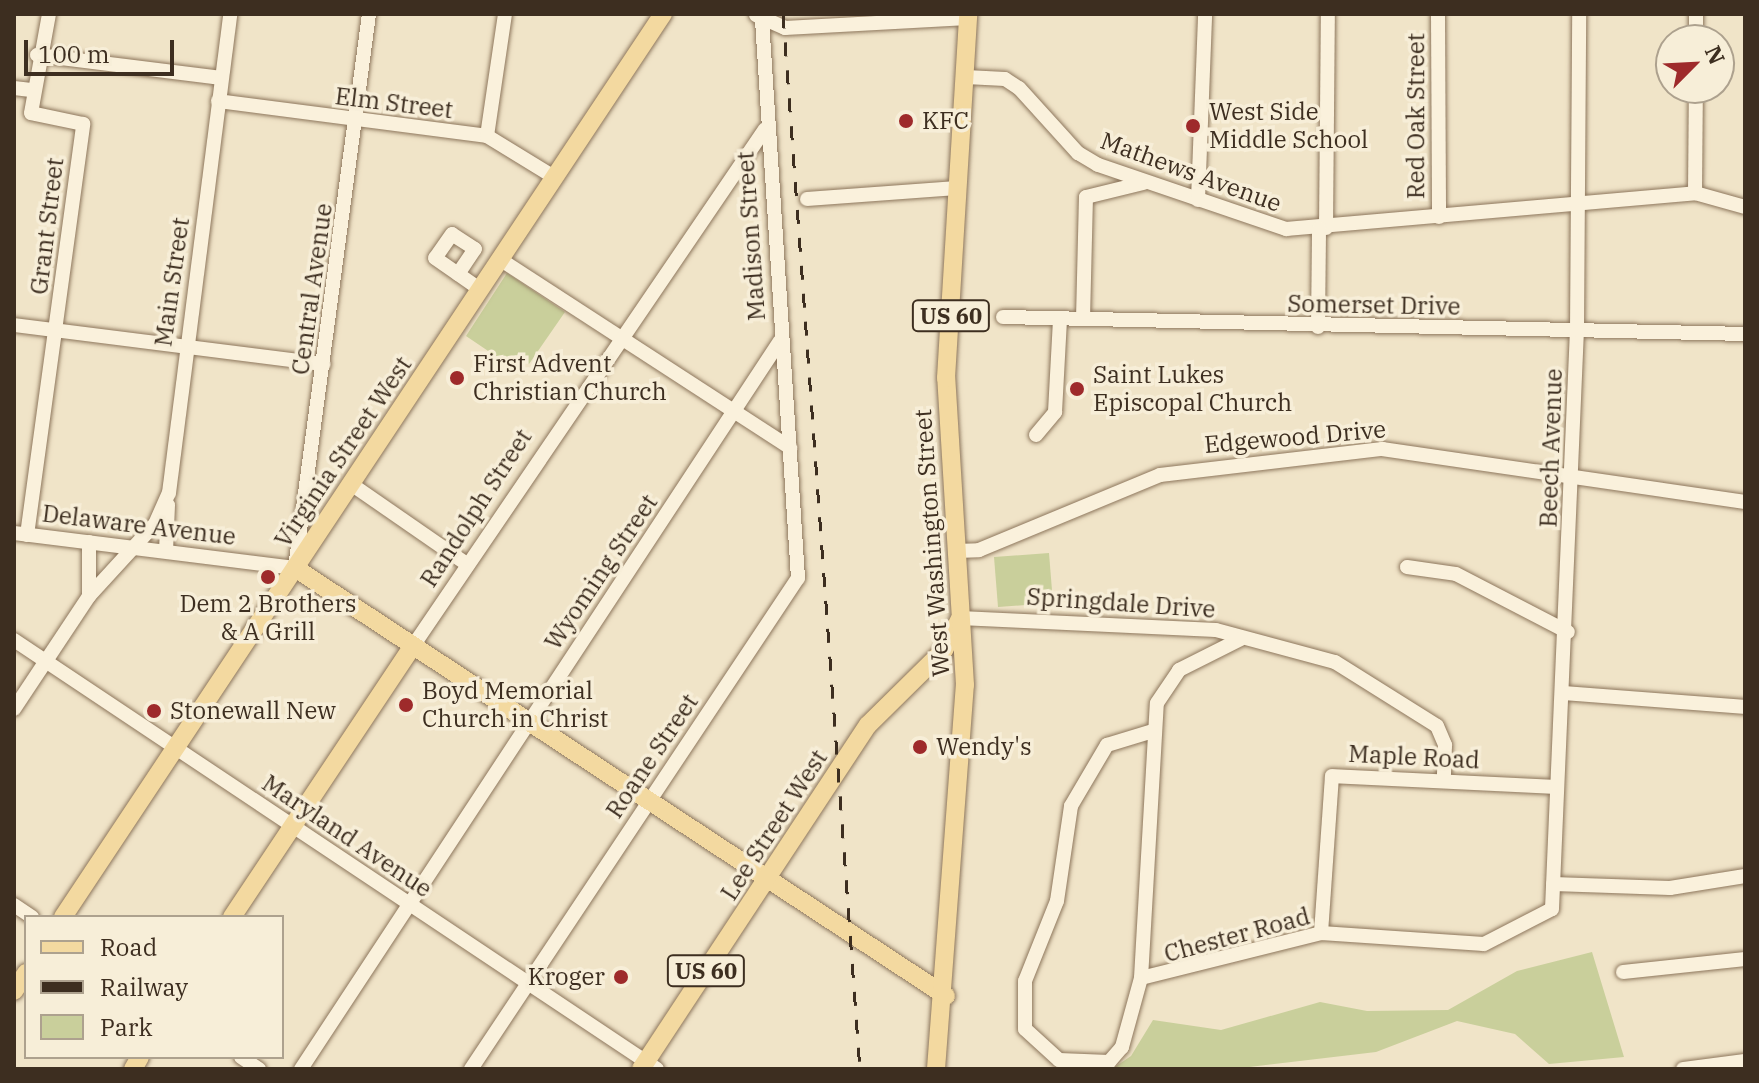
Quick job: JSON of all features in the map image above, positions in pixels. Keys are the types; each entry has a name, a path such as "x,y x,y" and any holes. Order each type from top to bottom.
{"main road":[{"name":"Virginia Street West","path":"64,915 663,14"},
{"name":"West Washington Street","path":"936,1069 946,996 962,726 960,618 946,378 968,16"},
{"name":"Delaware Avenue","path":"295,568 946,996"},
{"name":"Lee Street West","path":"648,1066 868,725 922,673 960,618"},
{"name":"Randolph Street","path":"233,915 413,646"},
{"path":"922,673 945,663 956,670 962,726"}],"street":[{"path":"14,88 31,90 49,14"},
{"name":"Main Street","path":"14,709 89,596 135,547 169,493 185,348 230,14"},
{"name":"Central Avenue","path":"295,568 369,14"},
{"path":"487,136 505,14"},
{"path":"1198,200 1205,14"},
{"path":"1318,327 1328,14"},
{"name":"Red Oak Street","path":"1438,14 1439,217"},
{"name":"Beech Avenue","path":"1553,884 1555,787 1568,632 1577,330 1579,14"},
{"path":"759,17 785,28 968,16"},
{"name":"Madison Street","path":"759,17 790,448"},
{"path":"37,55 222,78"},
{"name":"Mathews Avenue","path":"966,77 1005,79 1078,153 1144,182 1262,225 1323,228 1577,207 1695,193"},
{"name":"Grant Street","path":"20,534 56,331 83,124 35,118 31,90"},
{"name":"Elm Street","path":"218,101 356,122 487,136 554,177"},
{"path":"1696,104 1695,193 1745,207"},
{"name":"Randolph Street","path":"413,646 618,336 765,129"},
{"path":"1083,319 1086,197 1144,182"},
{"path":"807,199 957,188"},
{"path":"501,260 790,448"},
{"path":"458,274 481,290"},
{"name":"Somerset Drive","path":"1003,317 1318,327 1745,334"},
{"path":"1036,435 1055,412 1060,319"},
{"path":"14,325 324,364"},
{"name":"Wyoming Street","path":"301,1069 532,724 780,341"},
{"name":"Roane Street","path":"471,1069 798,578 790,448"},
{"name":"Edgewood Drive","path":"956,551 979,550 1160,475 1213,464 1407,449 1572,482 1745,502"},
{"path":"351,484 468,565"},
{"path":"166,551 169,493"},
{"name":"Delaware Avenue","path":"20,534 295,568"},
{"path":"89,542 89,596"},
{"path":"1407,567 1456,574 1568,632"},
{"name":"Springdale Drive","path":"960,618 1216,630 1335,662 1405,701 1442,733 1444,781"},
{"name":"Chester Road","path":"1241,639 1179,670 1157,703 1141,978 1321,933 1491,942 1552,909 1553,884"},
{"name":"Maryland Avenue","path":"14,640 648,1066"},
{"path":"1564,693 1745,707"},
{"path":"1141,978 1122,1047 1109,1062 1059,1060 1025,1029 1025,981 1057,901 1071,806 1107,745 1153,731"},
{"name":"Maple Road","path":"1321,933 1332,776 1555,787"},
{"path":"1553,884 1670,888 1745,876"},
{"path":"1623,972 1745,959"},
{"path":"1683,1069 1745,1061"}],"green space":[{"path":"507,273 565,312 529,364 519,356 512,367 466,336"},
{"path":"1049,553 1053,603 998,607 994,557"},
{"path":"1592,952 1624,1057 1549,1064 1515,1034 1457,1021 1376,1052 1233,1069 1112,1069 1131,1056 1153,1020 1221,1030 1320,1002 1367,1011 1448,1010 1517,971"}],"railway":[{"path":"783,14 860,1069"}],"place":[{"name":"KFC","path":"906,121"},
{"name":"West Side Middle School","path":"1193,126"},
{"name":"First Advent Christian Church","path":"457,378"},
{"name":"Saint Lukes Episcopal Church","path":"1077,389"},
{"name":"Dem 2 Brothers & A Grill","path":"268,577"},
{"name":"Boyd Memorial Church in Christ","path":"406,705"},
{"name":"Stonewall New","path":"154,711"},
{"name":"Wendy's","path":"920,747"},
{"name":"Kroger","path":"621,977"}]}
